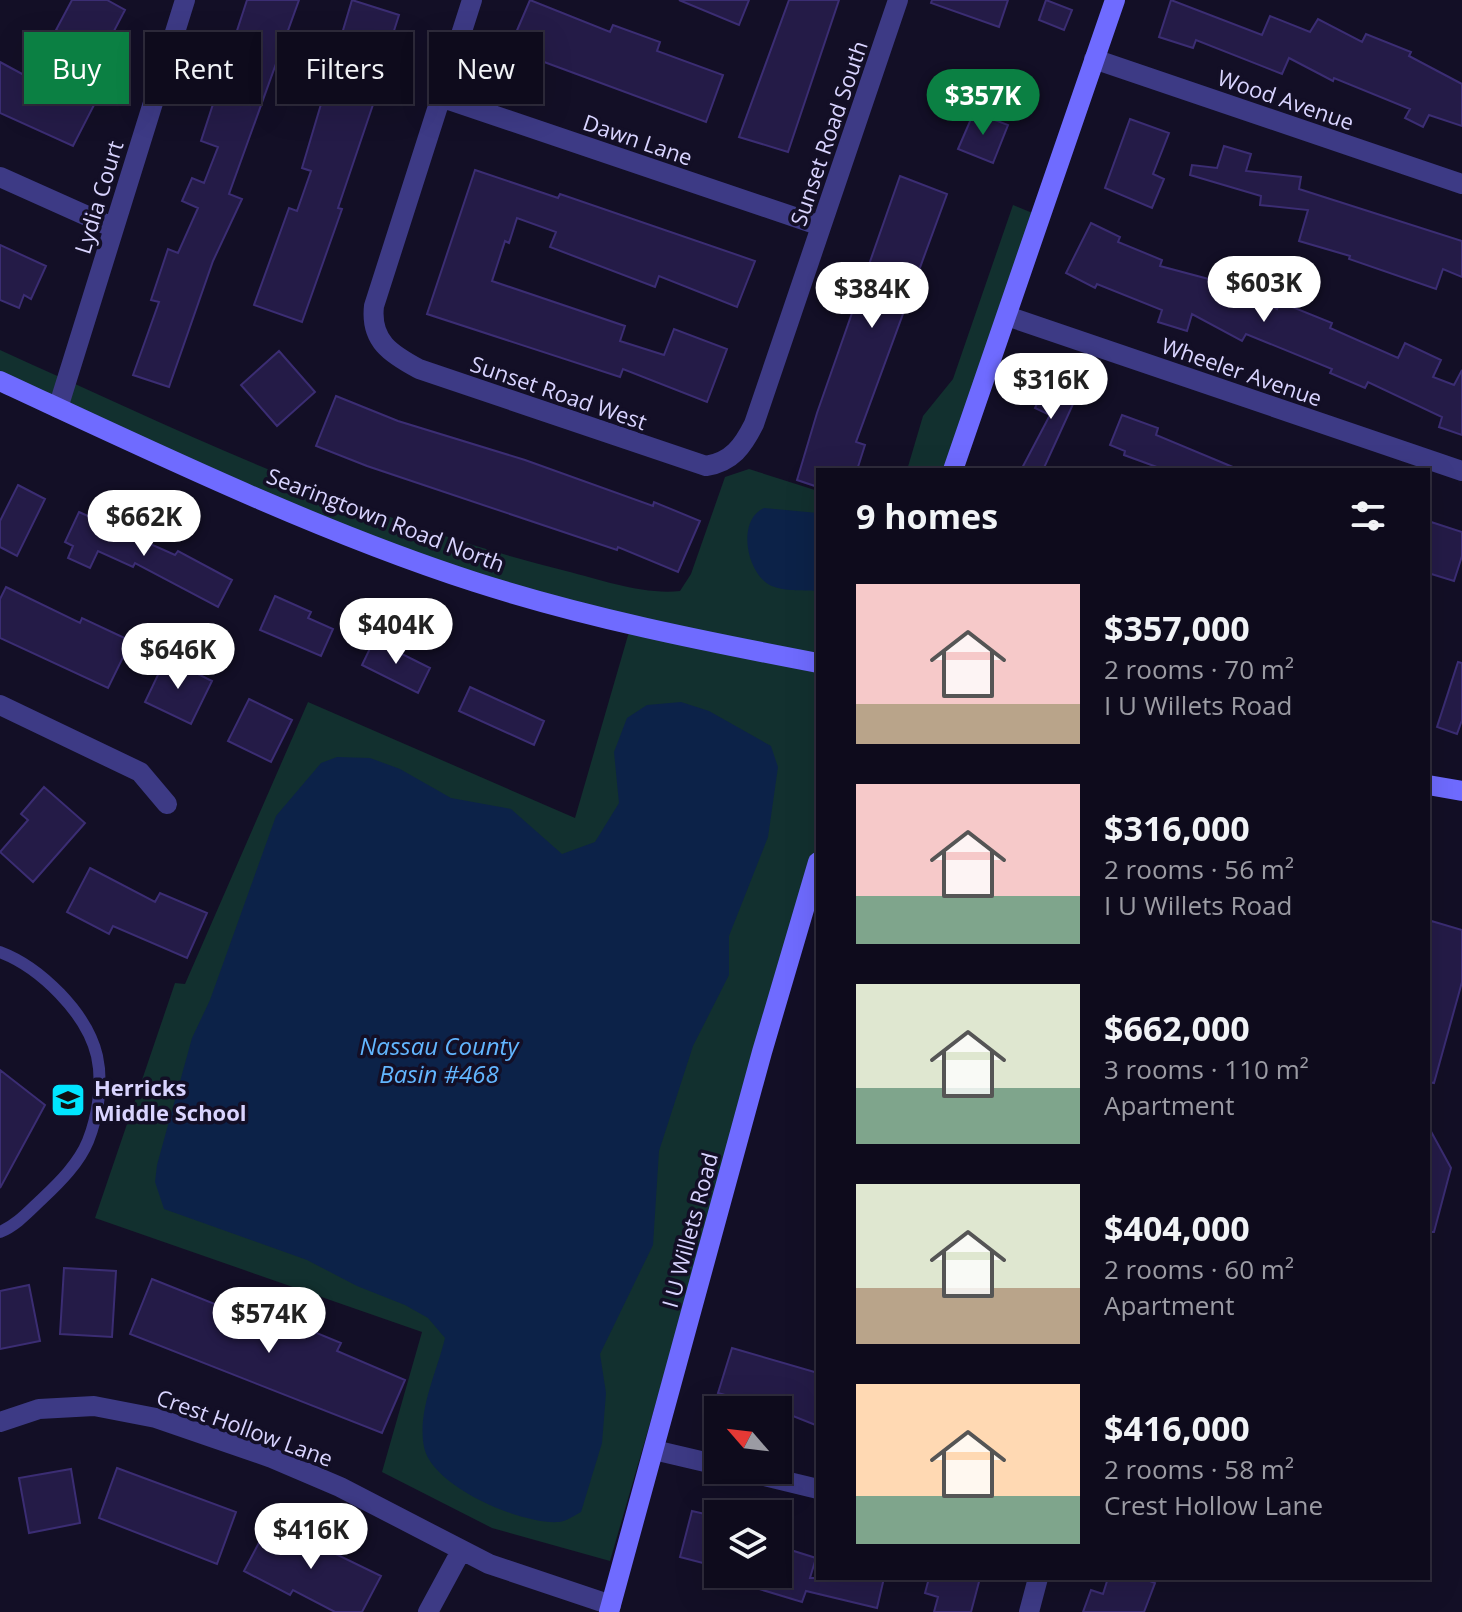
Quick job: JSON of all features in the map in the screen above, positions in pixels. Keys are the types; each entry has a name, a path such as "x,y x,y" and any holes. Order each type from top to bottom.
{"main road":[{"path":"954,468 1115,0"},
{"name":"Searingtown Road North","path":"0,381 283,507 475,582 672,635 816,663"},
{"path":"1430,785 1462,791"},
{"name":"I U Willets Road","path":"610,1609 762,1052 816,871"}],"street":[{"name":"Lydia Court","path":"58,408 185,0"},
{"name":"Sunset Road West","path":"461,32 472,0"},
{"name":"Sunset Road South","path":"685,460 706,466 728,459 744,444 754,424 898,0"},
{"name":"Wood Avenue","path":"1094,59 1462,184"},
{"name":"Sunset Road West","path":"438,104 373,320 377,339 395,357 419,369 685,460"},
{"name":"Dawn Lane","path":"461,104 821,226"},
{"path":"0,177 114,228"},
{"name":"Wheeler Avenue","path":"1007,316 1462,471"},
{"path":"0,705 140,772 167,804"},
{"name":"Crest Hollow Lane","path":"0,1422 39,1409 94,1406 156,1418 272,1458 326,1481 461,1551 610,1609"},
{"path":"654,1450 704,1462"},
{"path":"792,1483 816,1489"},
{"path":"428,1612 461,1551"},
{"path":"1029,1612 1037,1580"}],"lane":[{"path":"0,952 16,958 58,989 76,1014 97,1055 99,1101 88,1142 63,1178 12,1227 0,1232"}],"green space":[{"path":"1013,205 1035,214 948,468 908,468 923,416 953,379"},
{"name":"Nassau County Basin #468","path":"0,350 208,444 349,502 493,551 637,589 680,591 691,574 725,477 749,469 816,490 816,851 610,1561 492,1528 382,1472 422,1332 95,1218 175,983 185,984 308,702 575,818 631,625 475,582 0,384"}],"water":[{"path":"764,508 816,513 816,591 773,587 760,577 754,568 748,545 750,523"},
{"name":"Nassau County Basin #468","path":"681,702 709,711 771,746 778,767 768,837 729,936 729,975 693,1046 659,1151 653,1245 600,1354 606,1393 602,1443 581,1512 559,1522 543,1521 481,1501 443,1476 431,1462 424,1447 423,1420 445,1338 428,1318 307,1260 164,1209 155,1182 157,1165 192,1038 210,1000 276,816 321,763 337,757 370,758 400,769 451,798 511,809 562,854 595,842 619,803 614,752 627,718 647,705"}],"building":[{"path":"72,0 107,0 125,10 114,32 56,30"},
{"path":"247,0 299,0 287,32 277,32 277,61 229,194 242,199 213,261 169,387 133,375 159,302 151,300 168,249 178,253 198,208 182,201 192,178 204,183 218,147 201,141 213,104 261,104 261,32 237,32"},
{"path":"352,0 399,15 394,32 342,32"},
{"path":"530,0 610,32 613,25 660,42 657,51 723,75 706,122 543,62 543,32 516,32"},
{"path":"679,0 749,0 739,25"},
{"path":"789,0 839,0 788,152 739,137"},
{"path":"932,0 1008,0 999,27 931,3"},
{"path":"1046,0 1072,10 1064,30 1039,20"},
{"path":"1171,0 1262,35 1270,16 1310,32 1318,19 1362,42 1366,34 1411,52 1409,56 1462,84 1462,126 1429,115 1423,127 1405,118 1410,109 1334,78 1333,81 1289,58 1282,74 1196,40 1193,48 1159,37"},
{"path":"0,62 24,75 24,104 94,105 73,146 0,113"},
{"path":"321,104 373,104 338,208 342,209 302,322 254,305 289,208 297,211 311,171 302,168"},
{"path":"974,112 1008,125 993,163 958,149"},
{"path":"1130,119 1169,133 1153,174 1164,179 1152,208 1105,188"},
{"path":"1224,146 1251,154 1246,171 1301,177 1299,189 1462,241 1462,277 1443,269 1436,289 1349,259 1350,256 1299,241 1308,210 1260,205 1261,196 1190,175 1192,165 1217,168"},
{"path":"475,170 558,198 560,194 755,261 737,307 659,276 655,287 550,247 556,232 517,218 509,243 505,241 492,281 625,326 620,341 664,355 674,329 727,349 707,402 623,369 620,377 427,314"},
{"path":"900,176 947,194 856,442 865,445 858,468 816,468 816,486 797,480 817,413"},
{"path":"1091,223 1120,237 1118,242 1162,260 1160,266 1231,285 1277,309 1280,302 1332,323 1330,328 1398,358 1405,343 1441,360 1433,377 1454,385 1462,370 1462,435 1439,427 1442,417 1368,382 1365,388 1330,373 1332,369 1246,334 1242,341 1192,314 1187,331 1158,322 1162,310 1097,284 1095,288 1066,273"},
{"path":"0,245 46,266 31,299 24,295 19,308 0,300"},
{"path":"279,351 315,392 277,426 241,385"},
{"path":"1049,377 1079,391 1044,468 1022,468 1050,415 1035,408"},
{"path":"336,396 398,421 525,460 653,506 654,502 700,521 678,572 618,547 617,550 367,466 316,446"},
{"path":"1122,415 1158,428 1156,435 1235,468 1160,468 1124,455 1125,451 1110,445"},
{"path":"18,485 45,499 17,556 0,547 0,521"},
{"path":"79,512 175,555 178,551 232,580 218,607 135,563 133,567 98,551 90,568 68,558 73,546 65,542"},
{"path":"1430,522 1462,532 1462,556 1454,581 1430,574"},
{"path":"6,587 80,623 82,618 131,641 108,688 0,638 0,599"},
{"path":"275,596 311,612 308,618 333,629 321,656 260,630"},
{"path":"374,640 430,668 418,693 362,665"},
{"path":"166,658 212,681 191,724 145,702"},
{"path":"1458,662 1462,663 1462,720 1457,734 1437,727"},
{"path":"470,687 544,721 534,745 459,711"},
{"path":"249,699 292,720 271,762 228,741"},
{"path":"44,787 85,823 33,882 0,852 28,820 21,814"},
{"path":"90,868 155,902 160,893 207,913 187,958 113,926 109,934 67,912"},
{"path":"1430,921 1462,930 1462,982 1434,1083 1430,1082"},
{"path":"0,1070 45,1105 0,1188"},
{"path":"1430,1130 1451,1168 1434,1232 1430,1232"},
{"path":"64,1268 116,1271 112,1337 60,1334"},
{"path":"152,1279 232,1311 233,1308 299,1330 300,1326 341,1343 337,1351 405,1380 382,1433 130,1334"},
{"path":"29,1285 40,1341 0,1349 0,1291"},
{"path":"732,1348 816,1372 816,1425 792,1416 792,1396 729,1396 718,1393"},
{"path":"117,1468 236,1512 217,1564 99,1518"},
{"path":"71,1469 80,1523 29,1533 19,1478"},
{"path":"692,1511 704,1514 704,1563 680,1557"},
{"path":"270,1522 381,1576 362,1612 335,1612 293,1590 290,1595 244,1571"},
{"path":"792,1550 816,1558 810,1578 816,1580 884,1580 877,1608 806,1591 802,1602 756,1588 792,1588"},
{"path":"928,1580 979,1580 971,1612 934,1612 938,1597 925,1593"},
{"path":"1107,1580 1147,1580 1155,1583 1144,1612 1083,1612 1091,1590 1103,1594"}],"place":[{"name":"Herricks Middle School","path":"68,1100"}]}
